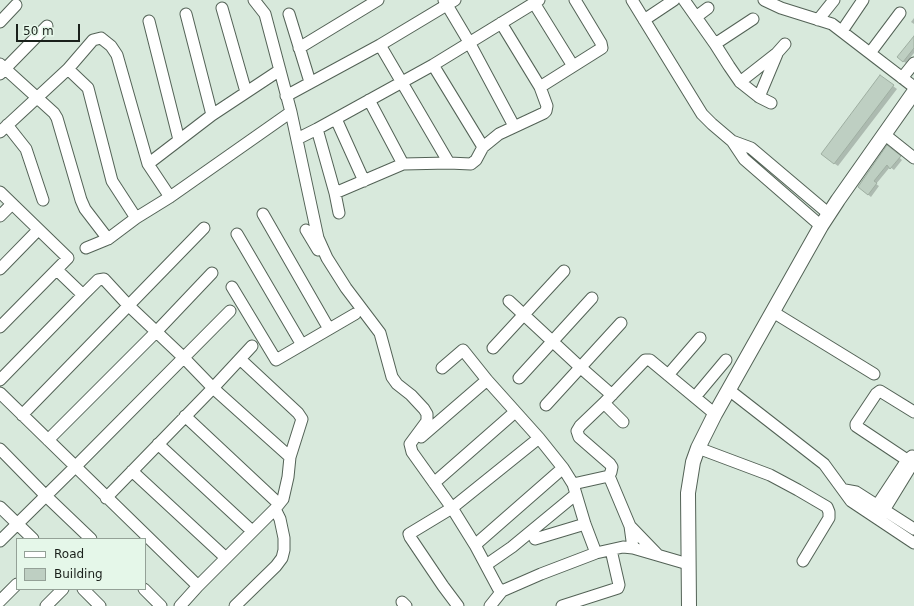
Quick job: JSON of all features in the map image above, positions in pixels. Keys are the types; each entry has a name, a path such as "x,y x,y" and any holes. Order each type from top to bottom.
{"main road":[{"path":"689,606 689,485 693,462 698,448 715,414 821,226 914,92"}],"street":[{"path":"254,0 265,14 280,70 297,139 311,227 359,311 380,333 395,381 424,409 427,421 412,440 410,447 412,452 452,508 475,545 498,588 502,591"},
{"path":"299,48 378,0"},
{"path":"540,87 600,50 602,46 602,43 575,0"},
{"path":"642,17 674,0"},
{"path":"684,0 740,82 759,97 771,104"},
{"path":"764,0 784,4 818,20 829,22 914,87"},
{"path":"818,20 834,0"},
{"path":"286,96 380,45 449,1 514,126"},
{"path":"842,31 862,1"},
{"path":"297,139 433,65 536,2 573,66"},
{"path":"632,2 702,114 732,141 744,159 821,226"},
{"path":"0,22 16,5"},
{"path":"222,8 246,92"},
{"path":"696,17 708,8"},
{"path":"870,53 900,13"},
{"path":"186,14 212,115"},
{"path":"289,14 310,82"},
{"path":"715,44 753,19"},
{"path":"149,21 180,140"},
{"path":"335,193 403,164 471,164 476,160 484,147 499,134 546,111 547,106 540,87 501,23"},
{"path":"47,26 2,69 54,113 57,118 85,209 108,239"},
{"path":"43,200 26,149 4,129 68,69 95,38 101,38 105,41 114,49 117,55 148,164 170,197"},
{"path":"740,82 777,53 785,44"},
{"path":"380,45 449,163"},
{"path":"759,97 777,53"},
{"path":"902,78 914,63"},
{"path":"433,65 484,147"},
{"path":"68,69 88,88 112,181 136,218"},
{"path":"148,164 212,115 280,70"},
{"path":"369,100 403,164"},
{"path":"86,248 108,239 290,112"},
{"path":"336,119 364,181"},
{"path":"317,129 339,213"},
{"path":"884,134 914,158"},
{"path":"732,141 751,148 829,214"},
{"path":"0,192 68,258 58,270 0,327"},
{"path":"0,216 12,204"},
{"path":"808,215 817,204"},
{"path":"263,214 329,329"},
{"path":"311,227 327,258 359,311"},
{"path":"22,415 204,228"},
{"path":"0,269 38,230"},
{"path":"237,234 302,345"},
{"path":"58,270 83,295"},
{"path":"492,348 564,271"},
{"path":"48,440 156,332 212,273"},
{"path":"0,380 98,280 104,279 128,305 184,358 213,388 290,457"},
{"path":"232,286 276,360 359,311"},
{"path":"519,378 592,298"},
{"path":"509,301 580,368 608,399 623,422"},
{"path":"0,541 230,311"},
{"path":"773,312 874,374"},
{"path":"546,405 621,323"},
{"path":"668,375 700,338"},
{"path":"106,498 252,346"},
{"path":"442,368 463,350 487,380 539,438 563,468 574,490 596,553"},
{"path":"180,606 277,507 283,499 285,492 290,457 302,419 298,413 240,359"},
{"path":"486,565 512,547 574,490 609,476 612,470 610,464 577,434 580,426 645,360 650,360 715,414"},
{"path":"695,397 726,360"},
{"path":"410,447 487,380"},
{"path":"729,390 816,457 831,472 845,490 856,492 914,542"},
{"path":"878,512 912,459 856,426 856,424 876,394 880,391 914,412"},
{"path":"0,393 106,498 198,586"},
{"path":"434,483 515,412"},
{"path":"185,416 277,507 284,538 282,558 276,566 235,606"},
{"path":"458,606 409,536 412,532 452,508 539,438"},
{"path":"158,444 252,531"},
{"path":"0,448 46,496 90,538"},
{"path":"698,448 770,475 827,507 829,518 803,561"},
{"path":"475,545 563,468"},
{"path":"132,471 226,558"},
{"path":"609,476 630,526 633,548"},
{"path":"0,507 32,538"},
{"path":"878,512 914,529"},
{"path":"535,539 585,524"},
{"path":"630,526 660,557"},
{"path":"490,606 502,591 596,553 623,547 633,548 688,564"},
{"path":"562,606 618,588 619,585 611,550"},
{"path":"0,601 16,585"},
{"path":"46,606 62,590"},
{"path":"84,590 100,606"},
{"path":"145,590 161,606"}],"building":[{"path":"914,36 914,48 903,62 897,57"},
{"path":"880,75 894,85 834,164 821,154"},
{"path":"887,145 901,156 890,169 887,165 874,181 877,183 868,195 858,187"}]}
